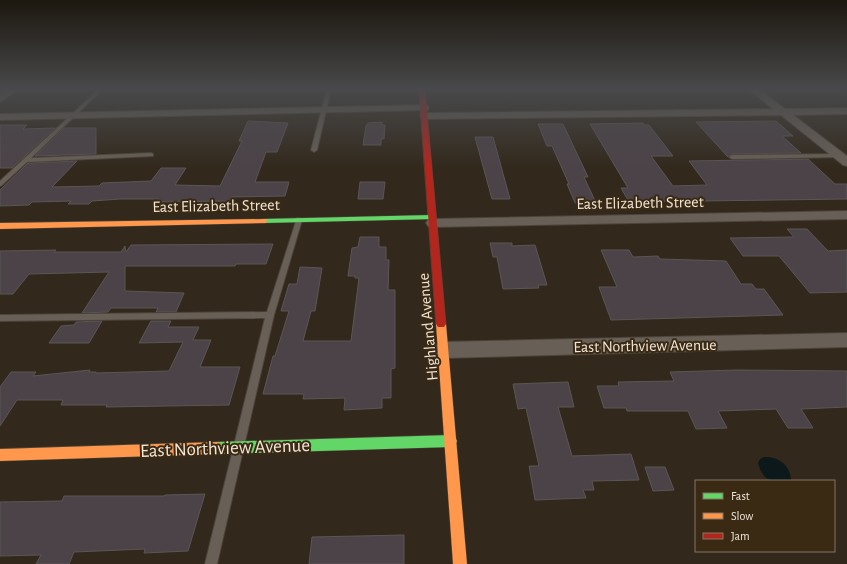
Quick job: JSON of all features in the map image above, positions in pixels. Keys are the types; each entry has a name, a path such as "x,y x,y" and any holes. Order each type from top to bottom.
{"street":[{"path":"0,116 50,115"},
{"name":"Highland Avenue","path":"424,115 460,564"},
{"path":"788,115 843,159"},
{"name":"East Elizabeth Street","path":"0,226 299,220 433,220 847,215"},
{"name":"East Northview Avenue","path":"443,350 847,340"},
{"name":"East Northview Avenue","path":"0,455 451,441"}],"lane":[{"path":"0,184 74,115"},
{"path":"314,150 323,115"},
{"path":"26,160 151,155"},
{"path":"732,157 843,159"},
{"path":"211,564 270,315 299,220"},
{"path":"0,318 270,315"}],"shaded area":[{"path":"769,457 782,462 790,474 790,480 769,480 760,470 758,463 760,459"}],"building":[{"path":"248,121 288,123 277,152 266,152 255,182 289,182 285,196 232,197 231,201 157,202 159,199 120,199 92,201 89,204 68,204 71,201 32,202 29,205 0,206 0,190 28,163 77,161 52,187 99,186 102,183 151,181 161,168 186,168 175,185 220,186 242,141 239,141"},
{"path":"776,121 793,136 782,136 801,153 732,154 728,157 696,122"},
{"path":"382,122 382,125 385,125 384,139 381,139 381,145 363,145 366,126 368,123"},
{"path":"643,123 644,125 649,125 673,156 651,156 673,186 707,185 689,161 808,159 835,184 847,184 847,199 629,202 621,188 628,188 590,124"},
{"path":"538,124 563,124 588,177 584,177 596,203 575,203 567,184 569,184 552,146 547,146"},
{"path":"0,125 27,125 23,129 55,128 12,168 0,168"},
{"path":"64,128 96,128 96,154 35,156"},
{"path":"475,137 493,137 510,199 492,199"},
{"path":"360,182 385,182 383,199 358,199"},
{"path":"787,229 807,229 828,251 847,250 847,292 810,293 779,256 743,256 730,238 794,237"},
{"path":"360,237 379,237 379,247 386,247 386,260 389,260 388,290 395,290 395,368 391,369 391,398 382,398 382,408 344,410 345,398 303,399 304,394 263,394 273,356 275,356 289,311 281,311 289,284 297,284 300,267 322,268 315,311 311,311 303,341 351,341 359,278 355,278 355,276 348,276 352,248 358,247"},
{"path":"490,243 512,243 512,246 535,245 547,285 538,285 539,288 503,289 497,257 493,257"},
{"path":"273,244 266,264 236,264 235,266 125,266 125,291 184,293 176,312 156,312 158,308 111,308 108,312 82,313 109,272 29,274 13,294 0,294 0,251 56,250 54,252 121,252 125,246 126,252 131,245"},
{"path":"601,250 629,250 633,257 658,256 660,259 726,261 741,284 752,284 756,289 764,289 783,315 611,320 599,287 617,287"},
{"path":"102,321 89,343 49,343 61,326 74,325 76,322"},
{"path":"151,321 171,321 168,327 199,327 193,340 211,340 200,367 240,367 229,405 106,407 107,405 61,405 63,400 17,400 0,426 0,387 11,372 36,372 33,376 90,370 89,372 96,373 169,371 183,342 139,343"},
{"path":"737,370 847,371 847,407 801,409 813,428 788,428 776,409 718,411 727,428 696,429 688,411 627,411 626,408 604,408 597,386 619,386 618,382 674,381 670,372"},
{"path":"568,382 574,407 558,407 572,456 631,454 639,480 592,481 594,490 583,490 586,498 535,500 529,466 539,466 526,408 518,409 513,384"},
{"path":"645,467 665,467 674,490 653,491"},
{"path":"205,494 188,551 144,553 145,549 74,552 69,564 36,564 41,555 0,556 0,502 62,501 64,496 164,496"},
{"path":"404,535 404,564 309,564 312,537"}],"traffic: fast":[{"path":"263,221 432,217"},
{"path":"217,448 451,441"}],"traffic: slow":[{"path":"0,226 263,221"},
{"path":"441,324 460,564"},
{"path":"0,455 217,448"}],"traffic: jam":[{"path":"424,115 441,324"}]}
